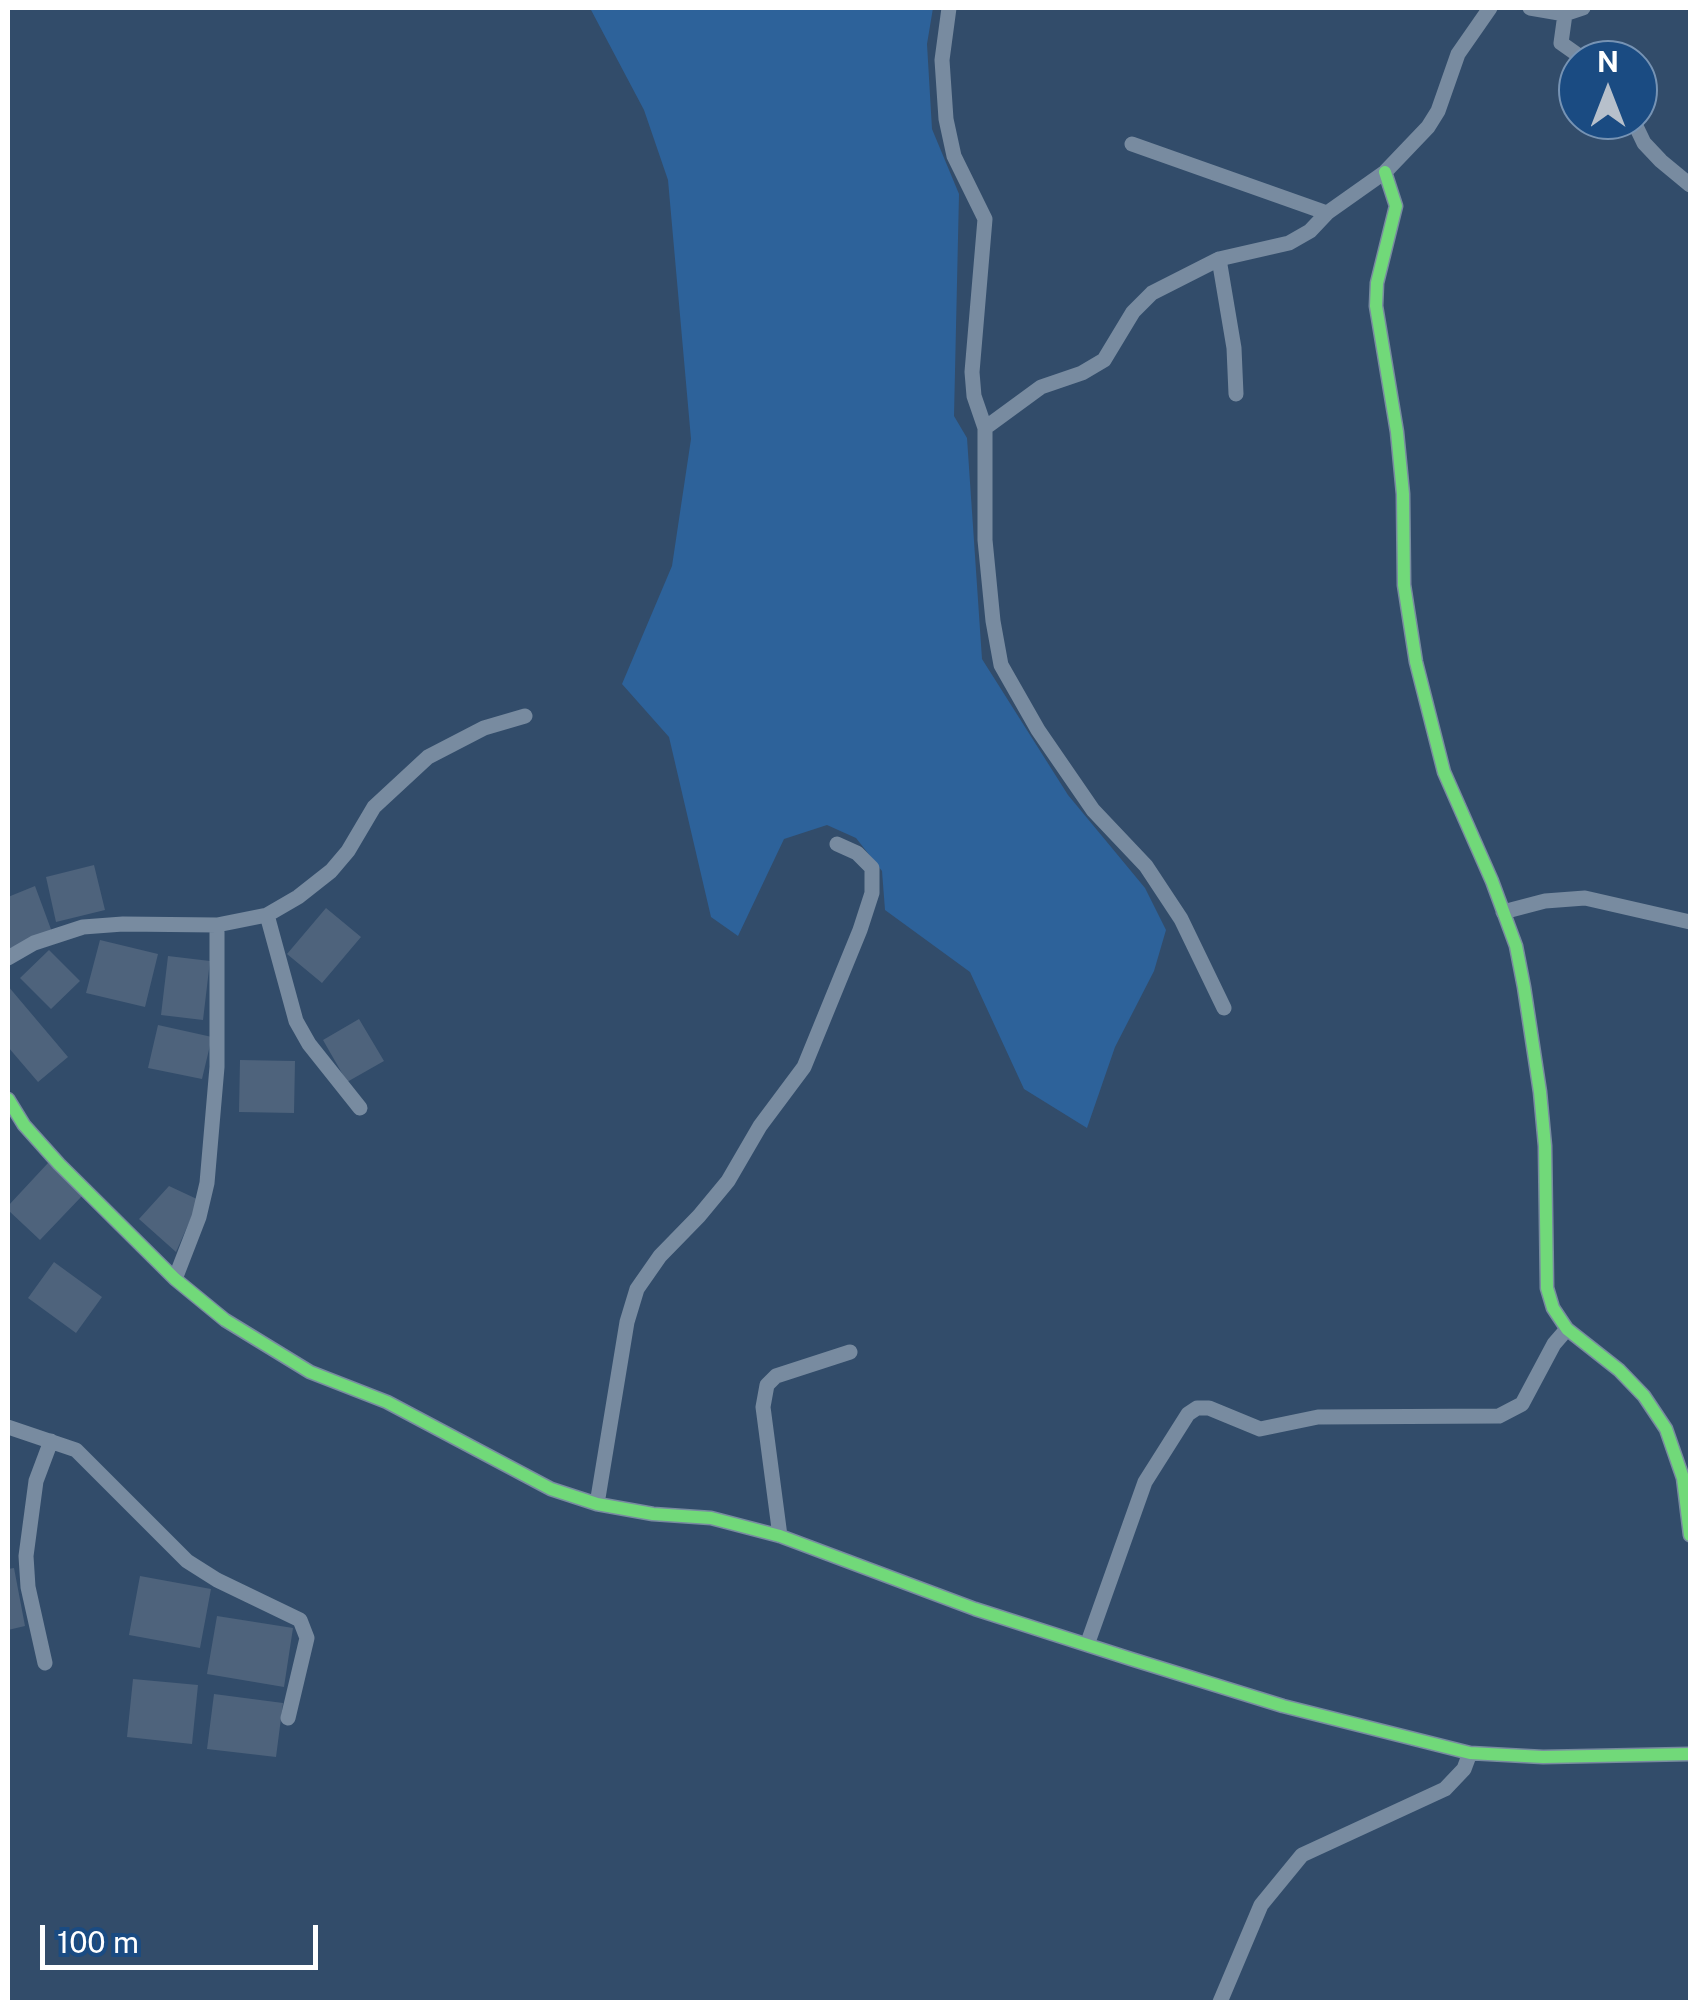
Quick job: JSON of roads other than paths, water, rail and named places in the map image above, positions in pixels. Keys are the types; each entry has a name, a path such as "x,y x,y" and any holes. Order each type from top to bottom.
{"street":[{"path":"949,8 942,60 946,119 954,156 985,219 972,372 974,396 984,428 985,540 1001,664 1038,730 1092,810 1146,866 1165,894 1224,1008"},
{"path":"984,428 1041,387 1082,373 1104,360 1141,303 1174,280 1218,259 1289,243 1385,172 1428,127 1458,54 1490,8"},
{"path":"1530,8 1565,14 1583,8"},
{"path":"1562,40 1565,14"},
{"path":"1643,140 1660,162 1690,185"},
{"path":"1132,144 1327,213"},
{"path":"1385,172 1396,206 1390,240 1381,262 1376,306 1397,432 1404,585 1416,662 1444,772 1516,946 1540,1092 1548,1288 1567,1329 1619,1370 1644,1396 1666,1429 1682,1478 1690,1534"},
{"path":"1218,259 1234,348 1236,394"},
{"path":"8,958 34,943 83,927 217,924 267,915 298,898 331,870 348,852 374,807 428,757 484,728 524,716"},
{"path":"598,1504 627,1322 637,1289 660,1256 728,1181 760,1126 804,1067 860,930 872,893 872,868 857,853 836,844"},
{"path":"1503,912 1545,901 1586,898 1690,922"},
{"path":"267,915 296,1020 309,1044 360,1108"},
{"path":"174,1279 207,1183 217,1067 217,924"},
{"path":"8,1099 38,1142 174,1279 238,1329 310,1372 388,1402 551,1489 598,1504 653,1514 711,1518 780,1536 975,1609 1284,1706 1470,1753 1543,1757 1690,1754"},
{"path":"1087,1644 1145,1482 1181,1424 1198,1408 1209,1408 1260,1428 1318,1417 1498,1416 1522,1404 1554,1344 1567,1329"},
{"path":"780,1536 763,1407 767,1385 776,1376 850,1352"},
{"path":"8,1427 76,1450 188,1561 300,1620 307,1638 288,1718"},
{"path":"46,1663 28,1586 26,1556 36,1481 51,1441"},
{"path":"1220,2002 1261,1905 1302,1856 1445,1789 1464,1769 1470,1753"}]}
